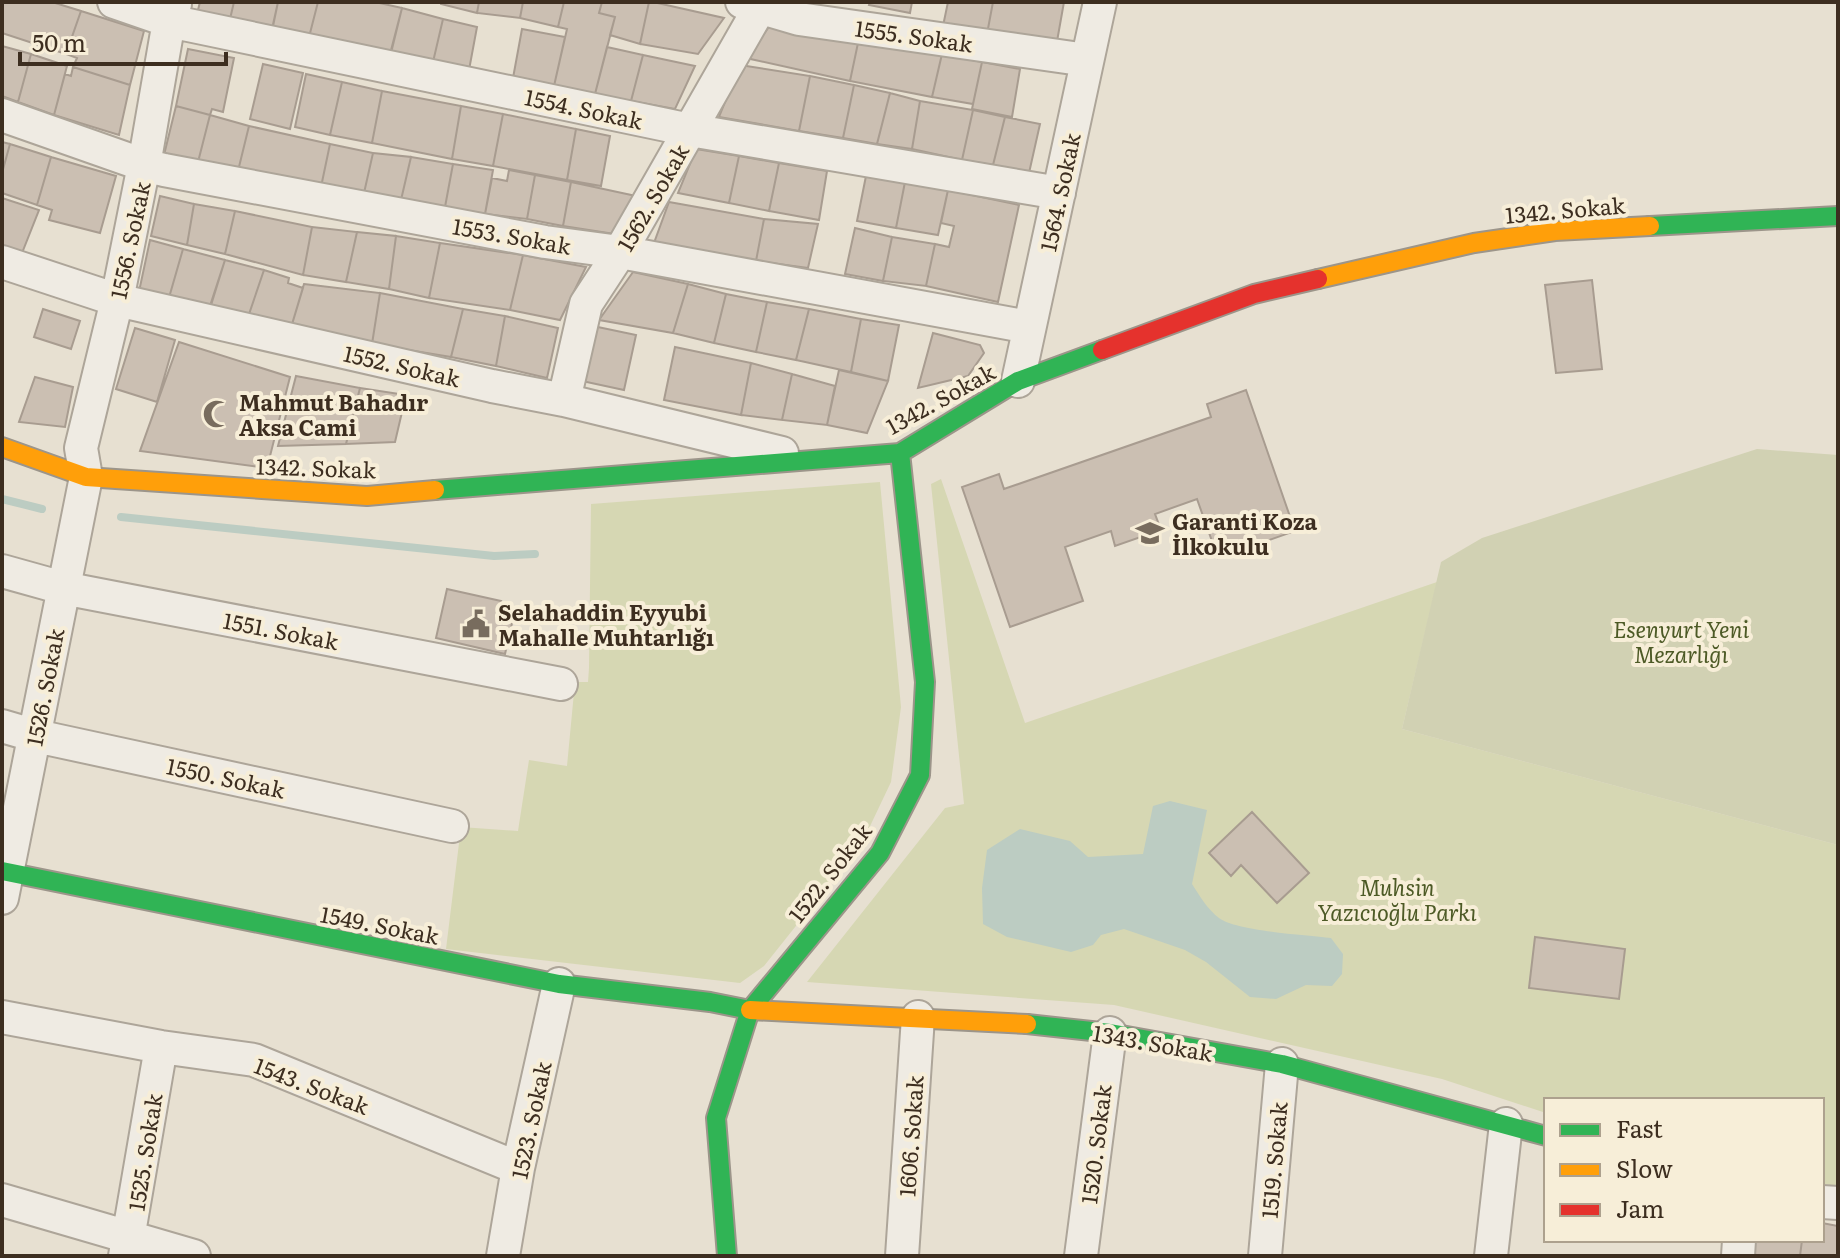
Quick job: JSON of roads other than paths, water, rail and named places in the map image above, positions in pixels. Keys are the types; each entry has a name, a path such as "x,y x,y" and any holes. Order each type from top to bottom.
{"street":[{"name":"1554. Sokak","path":"114,2 172,12 690,130 1059,193"},
{"name":"1564. Sokak","path":"1018,381 1100,2"},
{"name":"1555. Sokak","path":"755,3 799,19 1087,60"},
{"name":"1562. Sokak","path":"564,400 586,304 620,252 690,130 755,3"},
{"name":"1556. Sokak","path":"86,477 81,448 117,300 172,12"},
{"name":"1553. Sokak","path":"2,115 144,165 545,242 620,252 1029,327"},
{"name":"1342. Sokak","path":"2,447 86,477 367,496 900,453 1018,381 1254,294 1474,243 1555,231 1838,216"},
{"name":"1552. Sokak","path":"2,262 117,300 564,400 804,459"},
{"name":"1522. Sokak","path":"727,1256 716,1118 750,1010 880,853 920,775 925,682 900,453"},
{"name":"1526. Sokak","path":"3,880 36,736 86,477"},
{"name":"1551. Sokak","path":"2,571 63,588 561,684"},
{"name":"1550. Sokak","path":"2,726 452,826"},
{"name":"1549. Sokak","path":"3,880 559,984 710,1002 750,1010"},
{"name":"1523. Sokak","path":"503,1256 518,1168 559,984"},
{"name":"1343. Sokak","path":"750,1010 918,1017 1110,1033 1282,1064 1544,1135"},
{"name":"1543. Sokak","path":"2,1017 161,1047 254,1060 518,1168"},
{"name":"1606. Sokak","path":"902,1256 918,1017"},
{"name":"1520. Sokak","path":"1081,1256 1110,1033"},
{"name":"1525. Sokak","path":"127,1247 161,1047"},
{"name":"1519. Sokak","path":"1265,1256 1282,1064"},
{"path":"1491,1256 1506,1124"},
{"path":"2,1200 127,1247 194,1256"}],"waterway":[{"path":"2,499 42,509"},
{"path":"121,517 494,556 535,554"}],"place":[{"name":"Mahmut Bahadır Aksa Cami","path":"217,414"},
{"name":"Garanti Koza İlkokulu","path":"1150,533"},
{"name":"Selahaddin Eyyubi Mahalle Muhtarlığı","path":"476,624"}],"park label":[{"name":"Esenyurt Yeni Mezarlığı","path":"1681,640"},
{"name":"Muhsin Yazıcıoğlu Parkı","path":"1397,898"}]}
